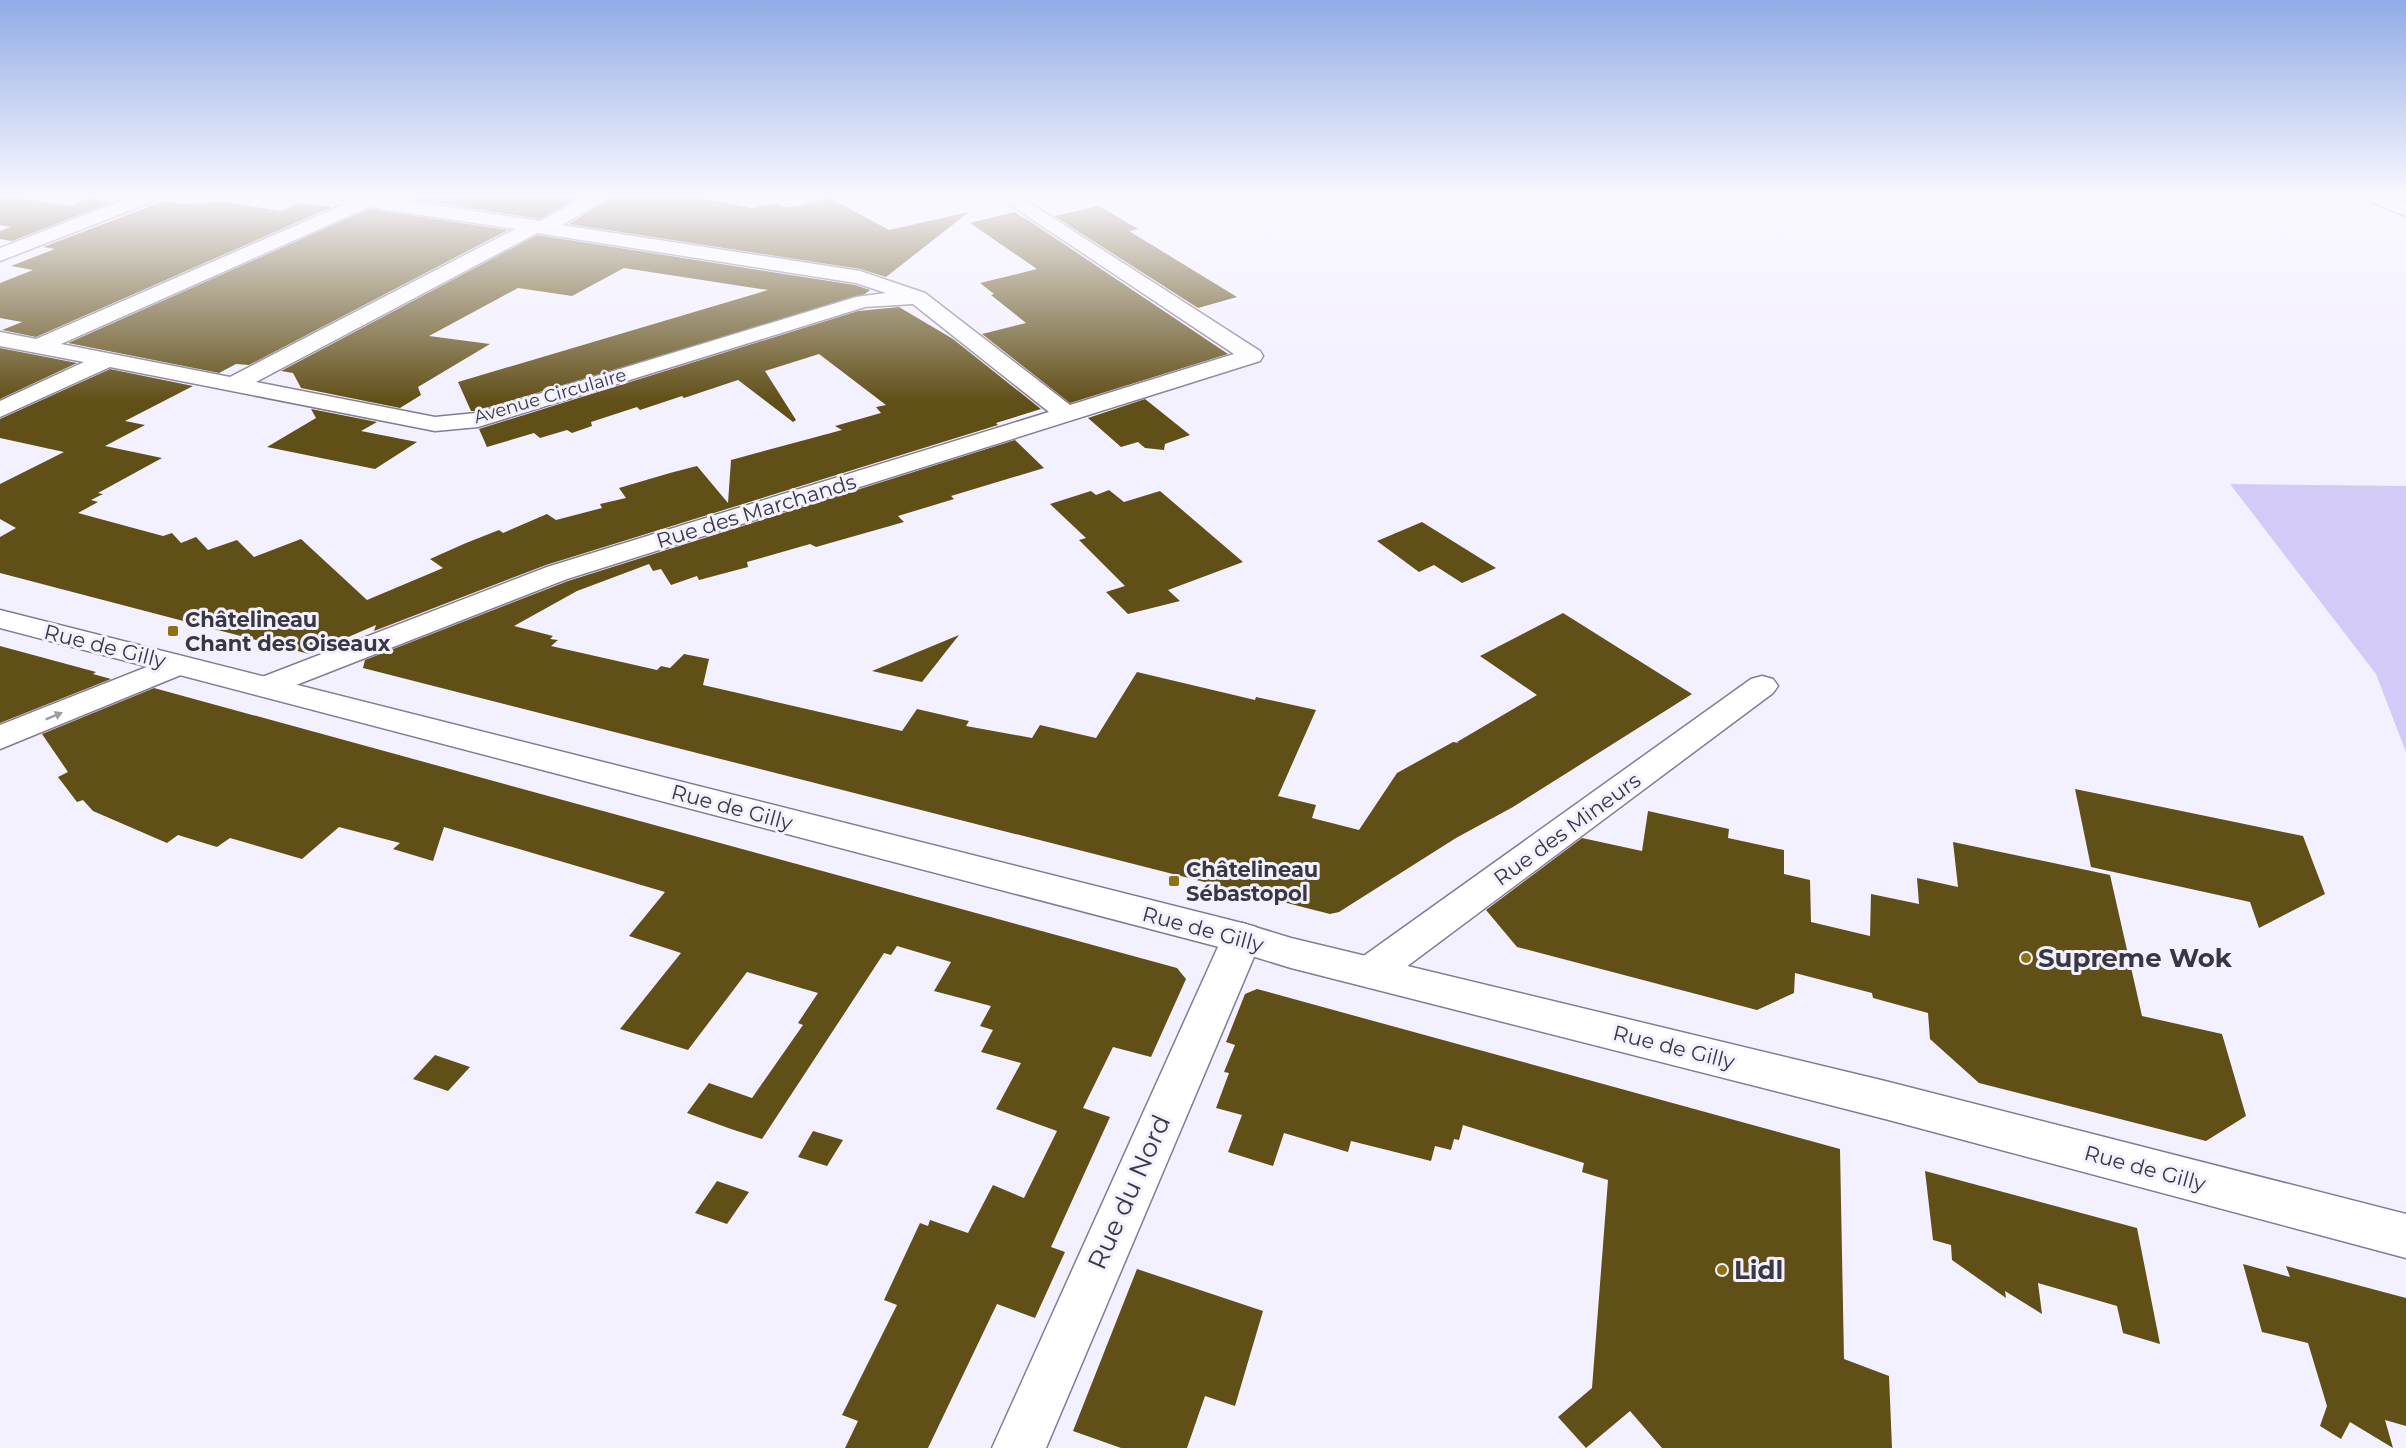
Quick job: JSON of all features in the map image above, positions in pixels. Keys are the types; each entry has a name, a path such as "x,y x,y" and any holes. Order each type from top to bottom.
{"main road":[{"path":"39,346 214,266"},
{"path":"244,386 473,266"},
{"path":"787,266 860,277 918,297 1067,414"},
{"name":"Rue des Marchands","path":"268,686 558,573 1252,356 1113,266"},
{"path":"860,277 863,301"},
{"name":"Avenue Circulaire","path":"0,339 435,424 478,420 863,301 918,297"},
{"path":"0,410 107,360"},
{"name":"Rue de Gilly","path":"0,619 268,686 1242,938 1291,953 1372,971 1885,1100 2406,1236"},
{"path":"0,738 177,665"},
{"name":"Rue des Mineurs","path":"1372,971 1762,686"},
{"name":"Rue du Nord","path":"1019,1448 1242,938"}],"shaded area":[{"path":"2230,484 2406,486 2406,752 2376,674"}],"building":[{"path":"11,266 199,266 36,337 2,330 22,322 0,318 0,283 33,270"},
{"path":"242,266 440,266 249,365 236,364 219,373 68,343"},
{"path":"479,266 731,266 855,285 870,290 865,294 476,411 471,411 458,382 768,290 624,268 572,296 518,288 429,336 490,344 418,387 421,395 400,408 301,388 293,373 281,371"},
{"path":"838,266 901,266 886,277"},
{"path":"1032,266 1096,266 1228,354 1070,403 982,334 1026,323 991,295 994,294 980,283 1037,269"},
{"path":"1132,266 1186,266 1237,297 1198,308"},
{"path":"899,307 953,339 1041,409 996,423 998,425 546,565 374,631 376,625 309,654 0,573 0,537 16,528 0,519 0,484 64,452 0,438 0,419 110,369 193,386 125,421 145,425 105,446 162,458 98,493 103,494 91,500 98,502 78,513 163,536 172,533 181,543 196,537 208,550 237,540 254,557 301,539 367,600 443,568 430,559 466,543 499,530 503,533 547,514 556,520 602,508 600,504 626,498 619,488 670,473 697,466 728,503 731,460 842,430 835,426 881,413 876,407 886,405 819,354 765,371 796,420 793,422 738,380 640,410 637,407 591,422 592,426 572,433 567,430 540,438 534,433 487,447 479,429 858,311"},
{"path":"0,348 77,363 0,399"},
{"path":"1145,399 1190,435 1165,444 1164,450 1145,448 1138,442 1121,447 1088,418"},
{"path":"311,409 377,422 361,431 417,442 375,469 267,447 316,418"},
{"path":"1015,440 1044,468 951,496 954,499 898,516 904,522 816,547 810,544 747,562 748,567 699,580 697,576 671,585 661,569 653,571 649,564 577,591 514,626 553,636 550,639 558,640 551,646 657,670 661,666 670,668 684,654 709,659 703,685 902,731 917,709 969,721 966,726 1032,738 1040,725 1096,738 1137,672 1255,700 1256,697 1316,710 1278,796 1316,805 1312,818 1359,830 1397,773 1453,742 1459,743 1457,742 1537,695 1480,656 1563,613 1692,694 1513,807 1456,838 1339,912 1330,914 363,668 365,660 568,581"},
{"path":"1109,490 1124,502 1160,491 1243,562 1168,590 1180,601 1128,614 1106,592 1125,586 1079,540 1086,538 1050,504 1091,491 1096,495"},
{"path":"1422,522 1496,568 1462,583 1434,565 1419,572 1377,541"},
{"path":"959,635 922,682 872,671"},
{"path":"0,646 96,672 93,674 111,679 0,723"},
{"path":"154,688 1177,968 1186,979 1151,1057 1113,1047 1083,1108 1110,1117 1051,1247 1065,1252 1035,1318 997,1304 928,1448 845,1448 858,1421 842,1415 897,1305 884,1300 920,1223 928,1226 930,1220 968,1233 993,1185 1024,1198 1057,1131 996,1109 1021,1063 981,1052 993,1030 980,1026 991,1006 934,991 951,962 897,946 891,955 884,953 762,1139 731,1129 687,1113 709,1083 752,1098 803,1025 798,1023 818,993 747,972 688,1050 620,1029 681,953 629,936 665,892 444,827 433,861 393,849 400,843 339,827 302,859 230,838 217,847 178,835 167,843 93,811 83,800 77,802 58,777 68,772 42,734"},
{"path":"2075,789 2303,836 2325,894 2259,928 2250,902 2091,867"},
{"path":"1648,811 1729,829 1728,838 1784,850 1784,874 1810,880 1811,922 1870,936 1871,894 1919,904 1917,878 1958,887 1953,842 2110,875 2142,1016 2222,1034 2246,1116 2206,1141 1979,1083 1930,1039 1928,1013 1873,998 1872,993 1795,973 1794,993 1757,1010 1517,947 1486,910 1582,838 1642,851"},
{"name":"Lidl","path":"1257,989 1840,1149 1844,1359 1889,1376 1892,1448 1662,1448 1630,1411 1586,1448 1558,1417 1592,1388 1608,1180 1582,1172 1584,1163 1463,1125 1459,1140 1454,1139 1451,1150 1435,1146 1431,1161 1351,1141 1348,1152 1284,1133 1273,1166 1228,1152 1242,1115 1216,1108 1229,1073 1224,1072 1235,1045 1226,1042 1245,994"},
{"path":"435,1055 470,1067 448,1091 413,1079"},
{"path":"813,1131 843,1140 827,1166 798,1157"},
{"path":"1925,1171 2137,1228 2160,1344 2123,1333 2117,1306 2038,1283 2042,1314 2005,1291 2006,1298 1952,1260 1951,1245 1933,1240"},
{"path":"717,1181 749,1192 727,1224 695,1213"},
{"path":"2243,1264 2290,1277 2286,1266 2406,1298 2406,1426 2385,1420 2393,1448 2350,1422 2341,1439 2320,1426 2327,1406 2308,1343 2262,1332"},
{"path":"1137,1269 1263,1311 1235,1406 1205,1396 1187,1448 1121,1448 1073,1431"}],"place":[{"name":"Châtelineau Chant des Oiseaux","path":"173,631"},
{"name":"Châtelineau Sébastopol","path":"1174,881"},
{"name":"Supreme Wok","path":"2026,958"},
{"name":"Lidl","path":"1722,1270"}]}
